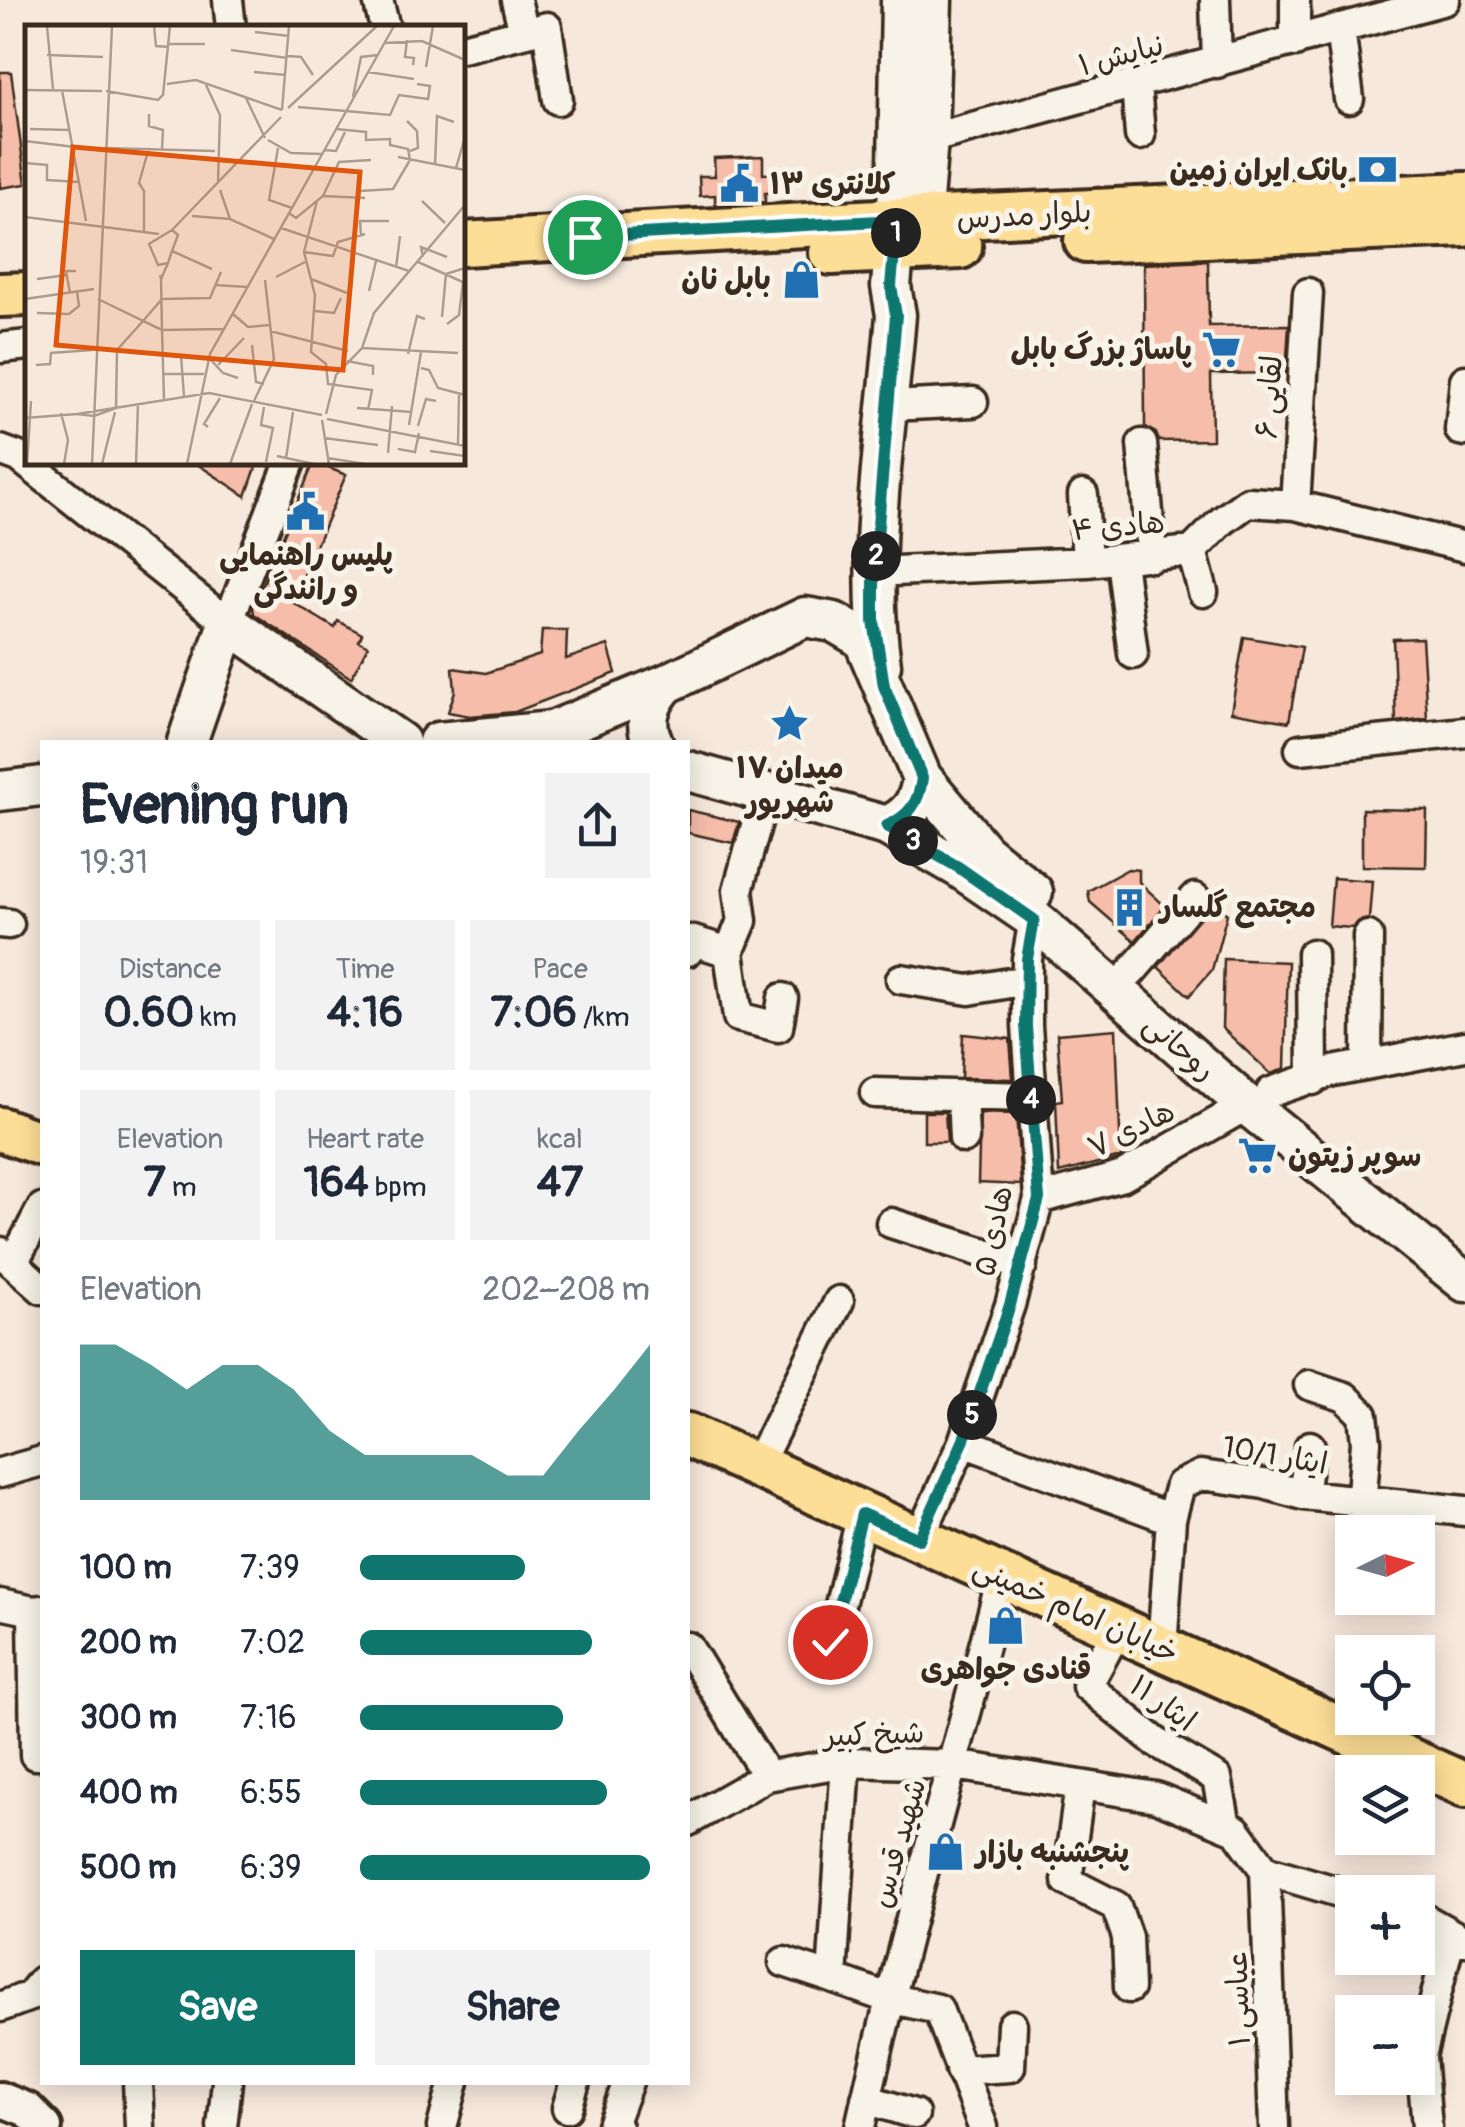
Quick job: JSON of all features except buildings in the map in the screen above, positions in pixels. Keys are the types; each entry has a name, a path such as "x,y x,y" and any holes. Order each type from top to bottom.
{"main road":[{"path":"884,686 874,621 875,577 896,315 910,296 917,276 908,234 901,0"},
{"path":"908,234 928,138 932,0"},
{"name":"بلوار مدرس","path":"465,271 908,234 1465,199"},
{"name":"بلوار مدرس","path":"465,244 908,234"},
{"path":"0,269 25,268"},
{"path":"0,296 25,294"},
{"path":"459,740 552,731 666,684 805,617 875,577"},
{"path":"690,772 887,826 913,808 922,778 863,639 834,622 805,617"},
{"path":"188,740 228,623 397,740"},
{"path":"651,740 648,712 652,700 666,684"},
{"path":"552,731 585,740"},
{"name":"روحانی","path":"922,778 984,852 1130,972 1180,1031"},
{"path":"0,791 40,786"},
{"name":"روحانی","path":"887,826 958,867 1034,920 1180,1031 1465,1282"},
{"name":"روحانی","path":"1259,1099 1465,1260"},
{"name":"خیابان امام خمینی","path":"690,1436 1465,1785"}],"street":[{"path":"228,0 231,25"},
{"path":"378,0 384,25"},
{"path":"516,0 524,32"},
{"path":"1215,0 1232,62"},
{"path":"1295,42 1296,0"},
{"name":"نیایش ۱","path":"928,138 1232,62 1445,0"},
{"path":"465,47 547,27 558,100"},
{"path":"1340,28 1348,99"},
{"path":"1136,85 1140,135"},
{"name":"لقایی ۶","path":"1295,505 1308,293"},
{"path":"0,348 25,345"},
{"path":"1465,380 1460,430 1465,431"},
{"path":"889,406 974,402"},
{"path":"1142,444 1152,557"},
{"path":"0,450 25,462"},
{"path":"29,465 228,623 289,465"},
{"path":"1082,495 1087,562"},
{"name":"هادی ۴","path":"875,577 1121,560 1192,551 1248,502 1295,505 1465,548"},
{"path":"1192,551 1204,592"},
{"path":"1121,560 1133,654"},
{"path":"1300,749 1465,732"},
{"path":"765,794 738,890 742,921 729,952 738,1017 778,1028 783,998"},
{"path":"1130,972 1196,898"},
{"name":"هادی ۵","path":"919,1539 963,1442 1022,1265 1039,1199 1027,980 1034,920"},
{"path":"1367,1063 1368,936"},
{"path":"690,940 729,952"},
{"path":"1312,954 1313,1080"},
{"path":"901,979 969,990 1027,980"},
{"name":"هادی ۷","path":"1039,1199 1123,1176 1259,1099 1333,1071 1465,1046"},
{"path":"875,1092 1031,1096"},
{"path":"962,1095 964,1138"},
{"path":"40,1211 6,1257 40,1287"},
{"path":"890,1223 1022,1265"},
{"path":"757,1466 839,1301"},
{"path":"1308,1385 1345,1397 1363,1415 1366,1442 1360,1515"},
{"path":"963,1442 1171,1518"},
{"path":"1303,1495 1310,1446"},
{"path":"0,1474 40,1462"},
{"name":"ایثار 10/1","path":"1162,1648 1171,1518 1180,1485 1200,1475 1264,1484 1303,1495 1465,1512"},
{"path":"830,1642 862,1514"},
{"name":"شهید قدس","path":"863,2113 888,1998 954,1766 1002,1576"},
{"path":"0,1604 38,1611 34,1755 40,1754"},
{"name":"ایثار ۱۱","path":"1118,1629 1087,1686 1156,1742 1217,1778 1226,1826"},
{"path":"690,1650 766,1776"},
{"path":"832,1978 846,1762"},
{"name":"شیخ کبیر","path":"690,1820 766,1776 846,1762 954,1766 1156,1798 1226,1826"},
{"path":"1080,1786 1067,1881 1116,1906 1126,1937 1129,1988"},
{"path":"1226,1826 1236,1830 1265,1870 1335,1891"},
{"name":"عباسی ۱","path":"1265,1870 1274,2127"},
{"path":"1428,2127 1421,2056 1458,1938 1435,1925"},
{"path":"784,1962 888,1998 938,2009 982,2127"},
{"path":"0,2007 30,1996 40,1984"},
{"path":"960,2070 1010,2066 1012,2026"},
{"path":"138,2085 140,2127"},
{"path":"222,2127 226,2085"},
{"path":"442,2127 453,2085"},
{"path":"616,2127 612,2125 627,2085"},
{"path":"0,2099 28,2110 45,2127"},
{"path":"863,2113 914,2114"}],"place":[{"name":"بانک ایران زمین","path":"1378,170"},
{"name":"کلانتری ۱۳","path":"740,184"},
{"name":"بابل نان","path":"801,279"},
{"name":"پاساژ بزرگ بابل","path":"1222,349"},
{"name":"پلیس راهنمایی و رانندگی","path":"306,511"},
{"name":"میدان ۱۷ شهریور","path":"790,724"},
{"name":"مجتمع گلسار","path":"1130,907"},
{"name":"سوپر زیتون","path":"1258,1156"},
{"name":"قنادی جواهری","path":"1006,1625"},
{"name":"پنجشنبه بازار","path":"946,1852"}],"route":[{"path":"585,237 897,220 891,286 896,315 874,572 874,621 884,686 922,778 913,808 887,826 958,867 1034,920 1027,959 1026,1026 1039,1199 1022,1265 963,1442 919,1539 862,1514 830,1642"}]}
